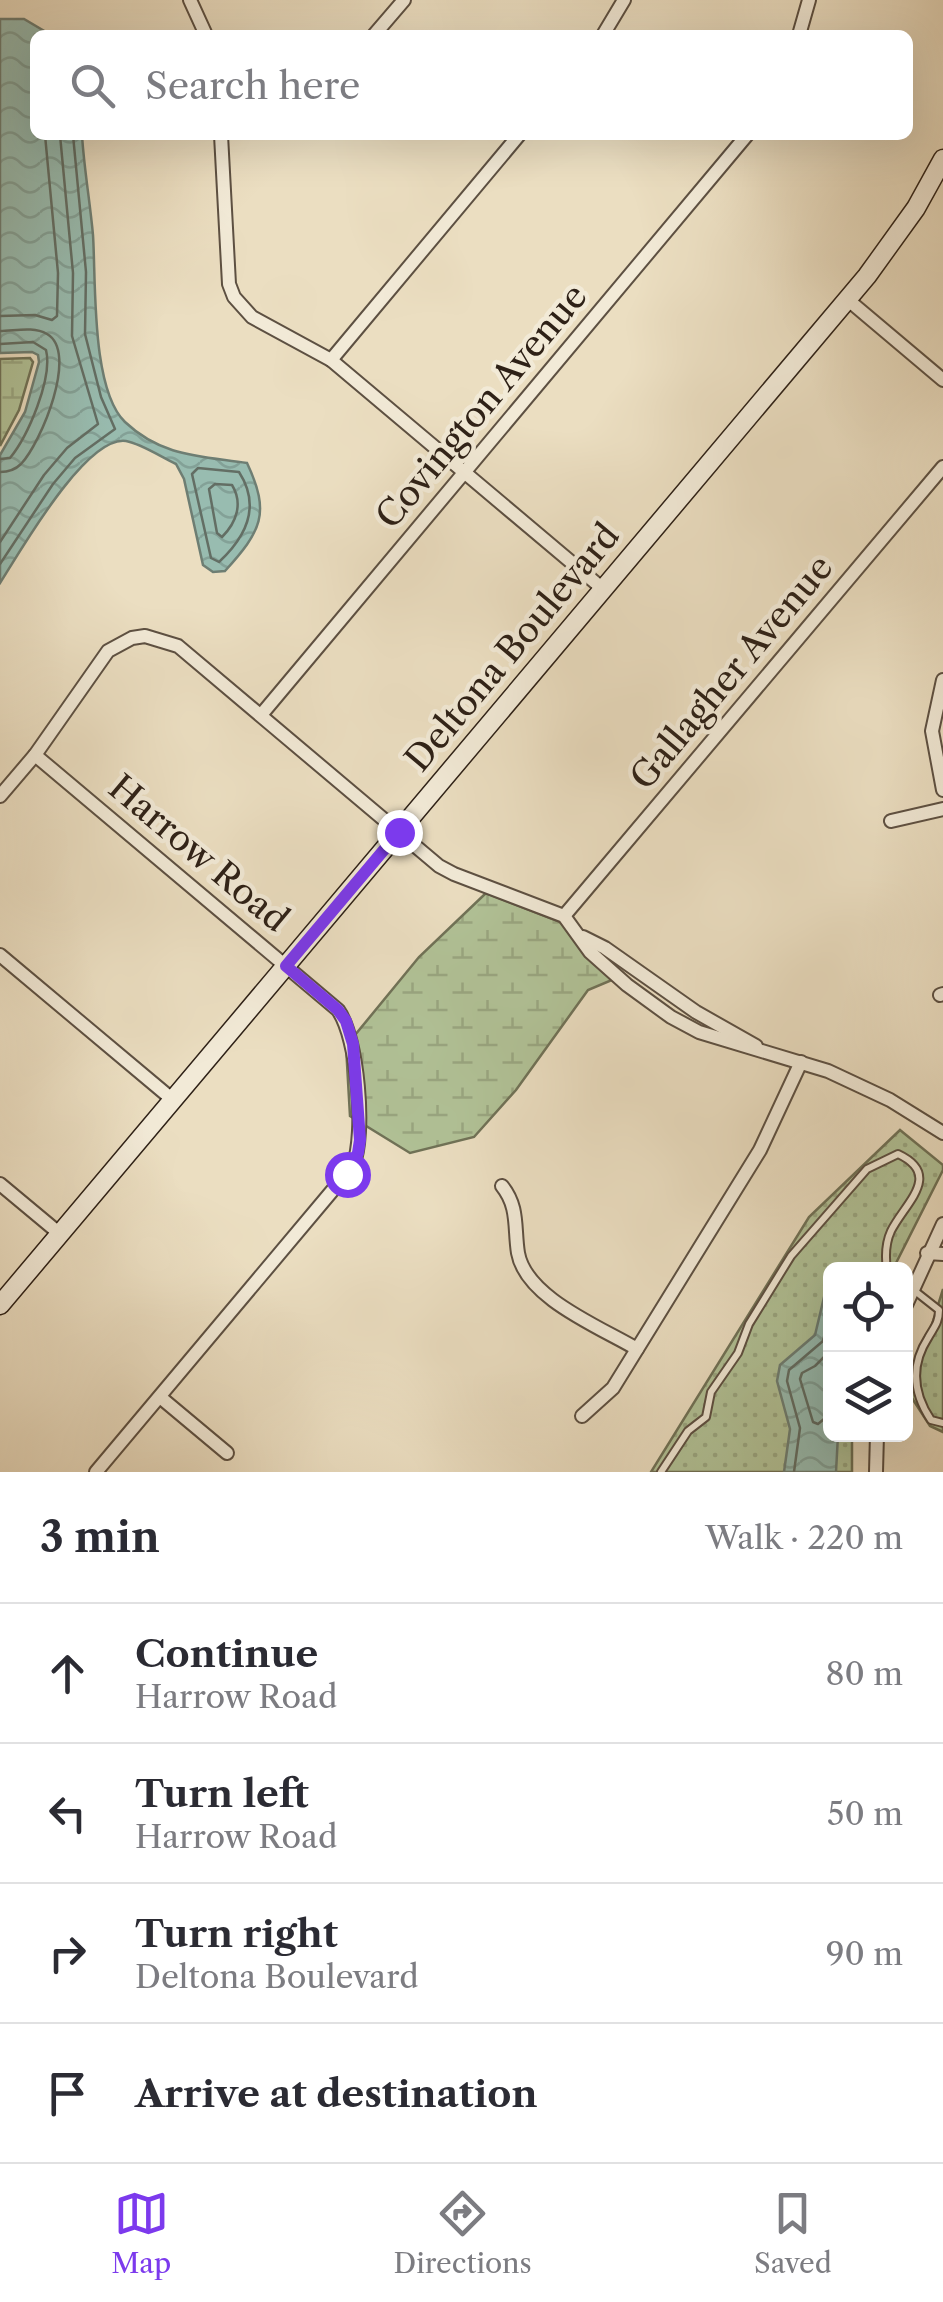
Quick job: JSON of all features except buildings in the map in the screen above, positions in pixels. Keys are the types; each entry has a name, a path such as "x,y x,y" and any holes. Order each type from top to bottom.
{"main road":[{"name":"Deltona Boulevard","path":"0,1305 848,300 894,242 943,159"}],"street":[{"path":"190,0 204,30"},
{"path":"378,30 404,0"},
{"path":"607,30 624,0"},
{"path":"800,30 809,0"},
{"path":"221,140 228,274 234,297 252,317 330,360 603,590"},
{"path":"330,360 515,140"},
{"name":"Covington Avenue","path":"260,715 743,140"},
{"path":"848,300 943,380"},
{"name":"Gallagher Avenue","path":"564,916 943,467"},
{"path":"0,796 35,755 108,651 132,638 156,637 178,646 454,874 564,916 602,963 672,1016 699,1032 801,1062 890,1100 943,1133"},
{"path":"943,680 932,730 943,790"},
{"name":"Harrow Road","path":"35,755 338,1010 351,1034 360,1140 347,1174 96,1472"},
{"path":"892,822 943,809"},
{"path":"0,954 173,1100"},
{"path":"582,1416 612,1388 760,1150 801,1062"},
{"path":"0,1184 60,1234"},
{"path":"502,1186 515,1210 521,1264 535,1287 636,1348"},
{"path":"913,1277 943,1224"},
{"path":"927,1253 943,1254"},
{"path":"160,1396 227,1453"},
{"path":"876,1472 877,1442"}],"lane":[{"path":"661,1472 688,1430 706,1418 711,1392 738,1353 749,1324 792,1256 867,1169 898,1154 913,1160 920,1174 920,1186 892,1227 886,1245 887,1262"},
{"path":"913,1290 940,1310 938,1324 918,1356 914,1383 931,1420 943,1423"}],"green space":[{"path":"30,358 33,362 19,410 0,446 0,359"},
{"path":"486,893 573,927 619,977 588,990 516,1090 474,1137 410,1153 350,1116 346,1046 419,957"},
{"path":"900,1130 943,1165 897,1262 823,1262 823,1442 852,1442 852,1472 651,1472 809,1217"},
{"path":"943,1289 943,1432 930,1426 913,1400 913,1385"}],"water":[{"path":"0,19 24,19 43,30 30,30 30,140 83,140 93,235 97,333 106,385 114,406 125,422 153,442 183,453 247,463 254,481 259,496 258,521 247,544 225,571 213,572 203,565 184,479 176,464 126,441 110,444 74,475 0,583 0,455 25,412 39,362 38,355 32,352 0,353"},
{"path":"823,1301 823,1442 838,1442 836,1472 784,1472 790,1429 777,1381 780,1365 815,1335"}],"route":[{"path":"347,1174 360,1140 351,1034 338,1010 286,966 399,832"}]}
